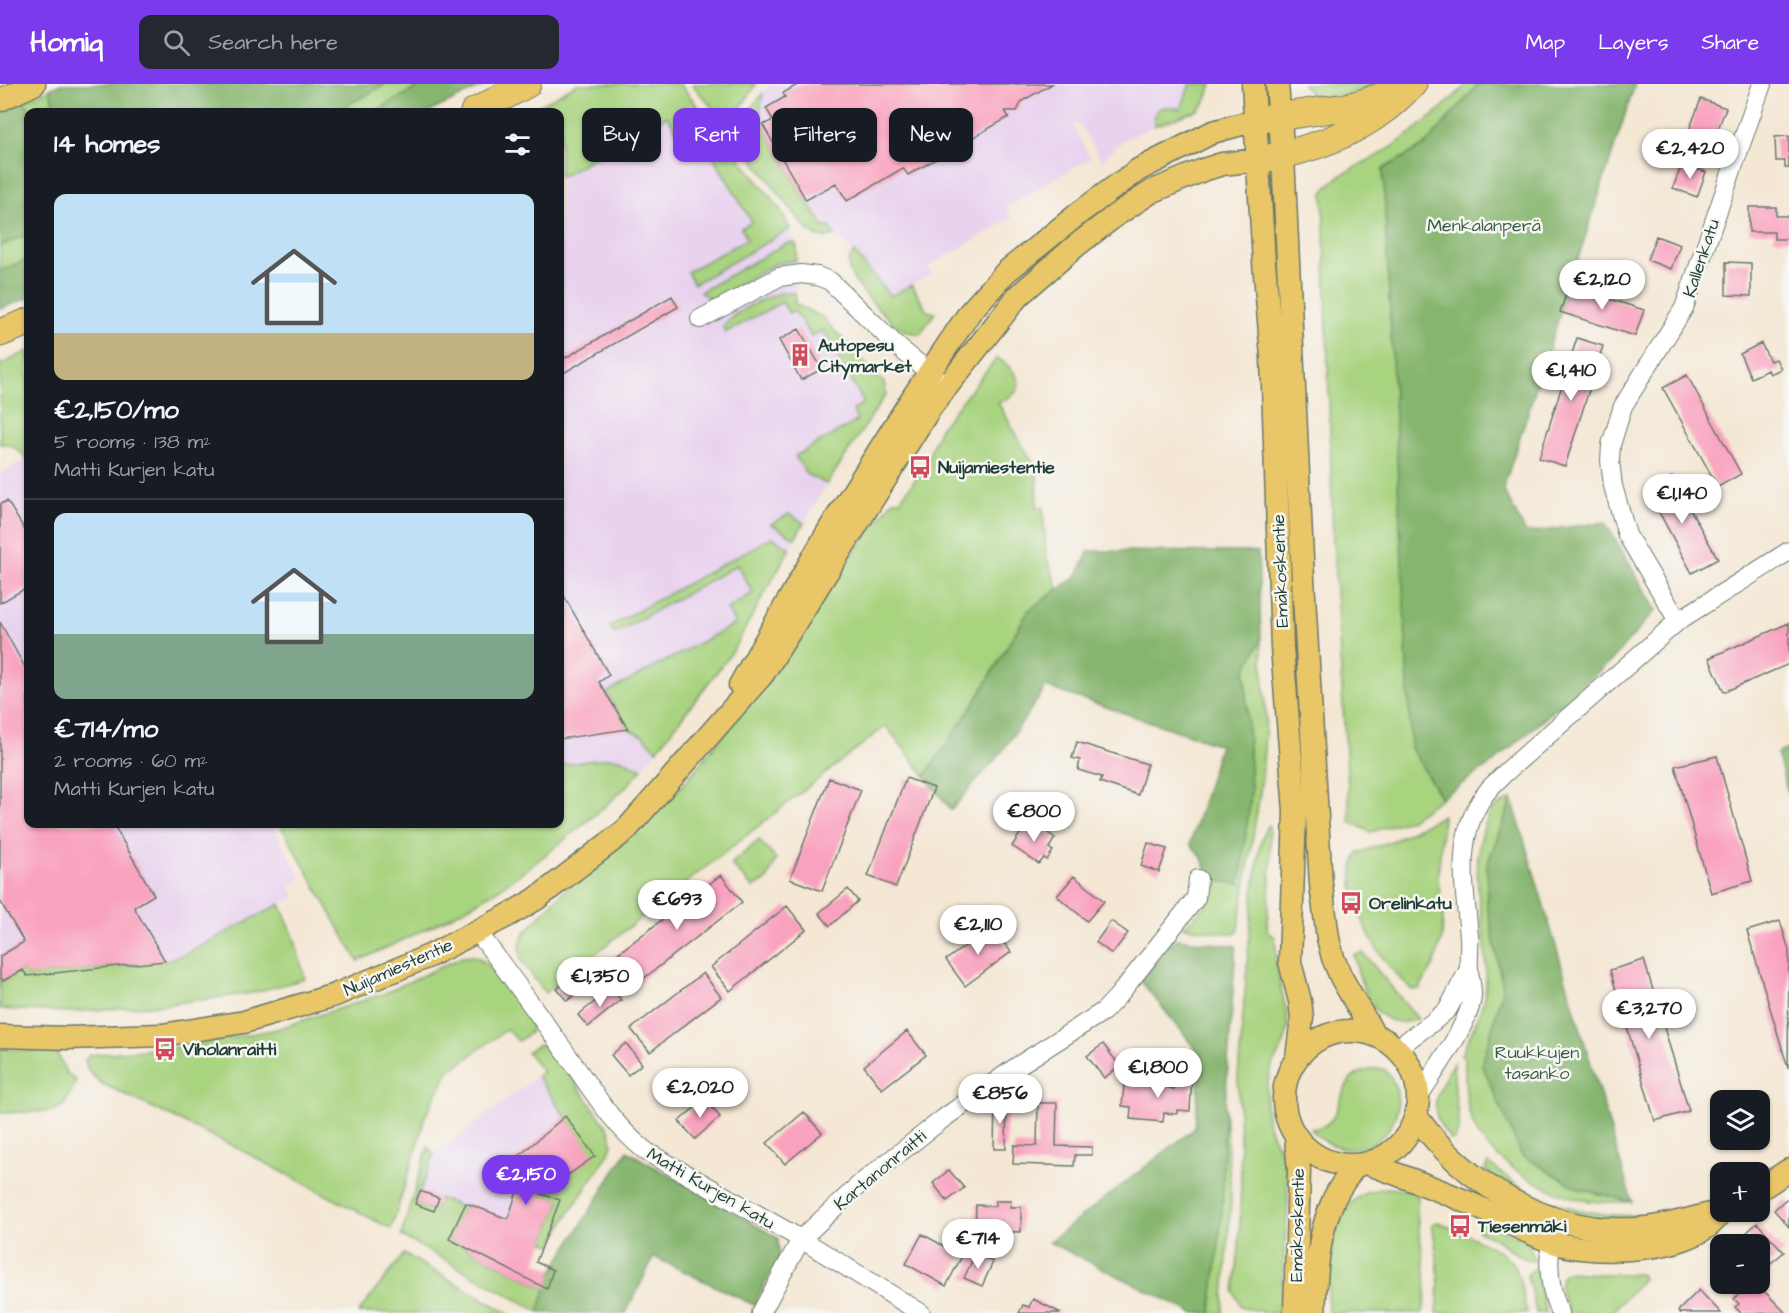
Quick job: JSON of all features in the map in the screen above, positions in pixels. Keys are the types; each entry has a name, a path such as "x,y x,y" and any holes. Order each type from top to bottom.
{"highway":[{"path":"482,108 527,84"},
{"path":"1268,118 1346,107 1412,84"},
{"path":"1270,158 1301,151 1359,126 1386,109 1412,84"},
{"path":"0,333 24,324"}],"main road":[{"path":"0,100 34,84"},
{"name":"Emäkoskentie","path":"1253,84 1268,118"},
{"name":"Emäkoskentie","path":"1277,84 1268,118 1270,158 1303,579 1321,885 1333,958 1341,977 1374,1035"},
{"name":"Nuijamiestentie","path":"719,725 751,664 829,530 929,372 970,312 1006,272 1083,210 1138,170 1218,130 1268,118"},
{"name":"Emäkoskentie","path":"1270,158 1272,357 1282,647 1295,811 1290,962 1302,1018 1297,1058"},
{"name":"Nuijamiestentie","path":"0,1036 68,1038 162,1035 244,1022 335,995 429,956 536,899 626,830 763,674 930,408 1018,296 1077,245 1151,192 1183,177 1222,164 1270,158"},
{"path":"1710,1214 1636,1229 1605,1229 1557,1220 1522,1205 1470,1172 1431,1136 1418,1106 1417,1083 1413,1070 1397,1048 1374,1035 1353,1030 1332,1033 1313,1043 1297,1058 1289,1072 1284,1089 1284,1106 1288,1123 1296,1138 1308,1150 1322,1159 1338,1164 1362,1165 1468,1202 1551,1242 1579,1248 1605,1250 1637,1248 1688,1238 1707,1228 1712,1222"},
{"path":"1362,1165 1384,1157 1395,1149 1408,1134 1418,1106"},
{"name":"Emäkoskentie","path":"1295,1313 1299,1170 1296,1138"},
{"name":"Emäkoskentie","path":"1314,1313 1316,1279 1326,1221 1339,1189 1362,1165"},
{"path":"1770,1182 1789,1170"}],"street":[{"name":"Kallenkatu","path":"1678,621 1627,536 1613,486 1611,445 1623,406 1684,308 1762,84"},
{"path":"700,319 779,277 801,274 817,276 830,281 898,347 948,386"},
{"path":"1418,1106 1469,1011 1472,996 1463,854 1467,832 1481,801 1506,772 1678,621 1789,551"},
{"name":"Kartanonraitti","path":"761,1313 801,1239 861,1183 941,1120 1016,1067 1104,1011 1196,898 1198,879"},
{"name":"Matti Kurjen katu","path":"477,931 629,1139 646,1152 801,1239 921,1313"},
{"path":"1397,1048 1448,1009 1469,969"},
{"path":"1557,1220 1548,1266 1552,1293 1560,1313"}],"shaded area":[{"path":"768,84 1190,84 1181,110 1162,107 1153,118 1154,126 1122,141 1102,161 1080,125 1072,124 1090,158 1006,207 1012,218 928,267 932,274 890,296 854,252 835,236 830,227 824,227 784,162 877,162 877,108 772,108 772,140 761,121 763,93"},
{"path":"667,116 673,119 673,162 716,162 752,222 748,238 688,272 695,284 790,229 795,243 786,243 716,298 777,263 787,260 796,260 795,293 782,293 725,333 783,302 794,310 811,336 823,330 864,403 857,421 795,456 807,475 827,484 804,523 789,514 772,524 795,538 790,548 772,537 610,626 614,633 738,565 753,594 735,624 607,693 628,729 643,736 657,750 642,769 621,759 609,758 564,764 564,175 586,162 661,162 661,119"},
{"path":"24,461 24,828 274,828 302,879 289,885 295,897 188,953 165,961 27,976 22,970 3,981 0,976 0,473"},
{"path":"537,1076 565,1116 512,1161 522,1176 508,1219 466,1204 464,1208 420,1191 434,1155"}],"green space":[{"path":"61,84 386,84 342,108 54,108 50,89"},
{"path":"386,84 424,84 381,108 342,108"},
{"path":"424,84 487,84 437,108 381,108"},
{"path":"577,84 680,84 699,108 673,108 673,125 667,116 661,119 661,108 582,108 582,162 586,162 564,175 564,108 535,108"},
{"path":"692,84 756,84 741,108 713,108"},
{"path":"1190,84 1212,84 1204,104 1198,110 1154,126 1157,110 1165,107 1181,109"},
{"path":"1303,84 1374,84 1363,90 1324,98 1309,93"},
{"path":"1467,84 1479,84 1425,145 1383,169 1411,748 1441,798 1409,820 1371,832 1350,822 1333,540 1323,193 1329,185 1345,173 1412,133"},
{"name":"Menkalanperä","path":"1479,84 1635,84 1503,489 1526,533 1605,522 1656,610 1610,662 1493,763 1441,798 1411,748 1383,169 1425,145"},
{"path":"50,89 54,108 28,108 24,101"},
{"path":"763,93 760,113 760,108 752,108"},
{"path":"24,101 28,108 24,108 24,236 0,246 0,113"},
{"path":"760,113 763,125 772,141 772,162 784,162 824,227 830,227 835,236 825,238 818,236 804,226 755,162 760,162"},
{"path":"717,162 742,162 780,209 790,229 694,284 687,272 747,239 741,228 752,222"},
{"path":"24,236 24,261 0,271 0,246"},
{"path":"787,243 795,243 796,260 777,263 716,298 710,299 700,292"},
{"path":"854,252 890,296 912,285 927,311 935,313 920,334 908,332 900,327 864,293 849,269 850,258"},
{"path":"24,261 24,300 0,309 0,271"},
{"path":"782,293 795,293 795,304 822,317 884,383 886,394 827,484 807,475 795,456 857,421 853,410 864,403 823,330 811,336 794,310 789,313 782,302 725,333 723,327 733,316 750,306"},
{"path":"24,353 24,456 15,448 0,444 0,365"},
{"path":"997,358 1014,372 1019,383 1015,393 998,403 1037,470 1037,507 1043,507 1046,555 1058,589 1028,611 975,702 925,776 886,726 545,993 521,960 520,944 525,932 568,887 636,831 681,787 769,678 840,572 893,500 900,500 924,468 940,428"},
{"path":"789,514 804,523 795,538 771,524"},
{"path":"772,537 790,548 732,652 657,750 643,736 628,729 606,693 735,624 727,609 753,593 737,565 614,634 610,626"},
{"path":"1089,551 1258,552 1261,640 1245,671 1251,792 1240,884 1211,880 1201,856 1190,844 1220,745 1046,687 1001,753 951,810 925,776 975,702 1028,611 1076,577"},
{"path":"1261,640 1266,717 1262,779 1238,931 1233,934 1184,927 1200,912 1208,900 1212,887 1211,880 1239,884 1251,792 1245,671"},
{"path":"1789,749 1789,797 1777,753"},
{"path":"609,758 621,759 642,769 610,802 506,884 421,932 358,961 282,828 564,828 564,764"},
{"path":"1512,799 1487,865 1487,904 1503,988 1482,1065 1580,1189 1632,1202 1590,1201 1575,1198 1541,1185 1494,1152 1482,1139 1471,1118 1466,1092 1465,1058 1461,1055 1481,1010 1486,982 1478,881 1480,842 1491,811"},
{"name":"Ruukkujen tasanko","path":"1512,799 1632,1202 1580,1189 1522,1156 1482,1065 1503,988 1487,904 1487,865"},
{"path":"1443,815 1438,879 1443,916 1442,938 1434,965 1419,989 1412,990 1389,966 1365,927 1355,896 1354,866 1358,853 1397,839"},
{"path":"1269,825 1271,861 1267,932 1275,937 1278,974 1288,1028 1284,1044 1272,1065 1267,1087 1266,1108 1268,1126 1279,1148 1286,1170 1288,1198 1280,1313 1265,1313 1241,1306 1234,1292 1239,1248 1241,1180 1238,1077 1253,894 1260,847 1266,827"},
{"path":"759,840 776,859 767,880 753,888 731,864"},
{"path":"280,904 294,937 305,979 252,993 162,1005 70,1012 0,1009 0,976 3,981 23,970 27,976 165,961 188,953"},
{"path":"1176,939 1236,946 1225,1108 1222,1211 1211,1313 1193,1313 1049,1242 1195,1128 1201,1055 1140,980"},
{"path":"1363,953 1418,1019 1406,1022 1392,1021 1374,1009 1363,988 1354,955"},
{"path":"474,956 490,966 532,1020 530,1033 518,1041 507,1029 448,1072 424,1119 391,1229 239,1149 101,1083 89,1072 85,1061 89,1055 189,1046 277,1029 383,994 462,957"},
{"path":"538,1045 549,1046 610,1131 612,1145 608,1155 569,1213 552,1245 544,1242 560,1200 541,1194 594,1156 537,1076 543,1072 527,1052"},
{"path":"0,1049 55,1052 66,1072 76,1081 65,1104 54,1111 0,1113"},
{"path":"1453,1063 1459,1130 1451,1140 1438,1120 1436,1102"},
{"path":"1373,1069 1384,1069 1394,1085 1398,1101 1395,1117 1387,1131 1375,1142 1360,1148 1343,1148 1325,1141 1311,1129 1321,1127 1334,1117 1342,1094 1351,1079"},
{"path":"1225,1108 1231,1199 1223,1313 1211,1313 1222,1211"},
{"path":"428,1147 434,1155 415,1204 434,1211 439,1198 464,1208 449,1239 547,1289 538,1311 401,1236"},
{"path":"627,1151 778,1238 779,1257 754,1305 654,1257 626,1313 542,1313 538,1311 553,1270"},
{"path":"1488,1163 1518,1185 1561,1205 1607,1215 1639,1215 1638,1222 1599,1221 1516,1195 1485,1170"},
{"path":"1386,1188 1406,1190 1418,1195 1417,1214 1426,1294 1423,1313 1328,1313 1330,1263 1337,1228 1344,1212 1355,1200 1368,1192"},
{"path":"1438,1222 1492,1247 1510,1260 1519,1278 1527,1313 1437,1313 1437,1257 1432,1224"},
{"path":"1480,1223 1511,1233 1529,1244 1535,1261 1521,1256 1477,1230"},
{"path":"404,1254 508,1313 358,1313"},
{"path":"1536,1269 1546,1313 1536,1313 1527,1275"},
{"path":"1566,1272 1640,1274 1643,1279 1611,1313 1569,1313 1560,1286 1562,1276"}],"building":[{"path":"799,84 1052,84 1022,101 1017,111 1005,111 1009,117 973,137 973,108 889,108 889,162 931,162 908,175 903,168 847,201 836,183 806,200 784,162 877,162 877,108 772,108 772,118 766,108 785,97 783,93"},
{"path":"1701,99 1726,108 1713,142 1688,133"},
{"path":"772,120 772,141 763,125"},
{"path":"1789,136 1789,168 1785,168 1785,161 1776,161 1775,137"},
{"path":"1682,164 1706,172 1697,197 1673,188"},
{"path":"1749,207 1776,207 1776,216 1789,216 1789,239 1774,239 1774,232 1749,232"},
{"path":"1656,236 1680,245 1671,269 1647,260"},
{"path":"1726,262 1751,263 1751,296 1726,295"},
{"path":"1569,286 1644,310 1635,336 1560,312"},
{"path":"672,296 678,307 564,373 564,359"},
{"name":"Autopesu Citymarket","path":"799,329 822,369 801,380 779,340"},
{"path":"1577,338 1603,346 1565,466 1539,458"},
{"path":"1761,343 1770,361 1776,359 1781,369 1770,374 1768,370 1751,378 1740,354"},
{"path":"1687,375 1741,474 1718,487 1663,388"},
{"path":"1672,477 1718,559 1692,573 1647,490"},
{"path":"7,501 24,529 24,589 0,603 0,504"},
{"path":"564,596 609,675 599,682 628,729 564,738"},
{"path":"0,622 24,666 24,828 115,828 154,895 134,907 165,961 27,976 23,970 3,981 0,976 0,956 24,942 0,901"},
{"path":"1789,623 1789,664 1724,692 1709,658"},
{"path":"1077,742 1147,764 1138,795 1100,782 1102,777 1078,770 1080,760 1072,758"},
{"path":"1717,756 1752,881 1711,893 1675,766"},
{"path":"829,778 861,790 822,891 790,879"},
{"path":"906,778 934,788 896,887 868,876"},
{"path":"1029,820 1055,838 1049,848 1053,851 1047,860 1044,858 1039,864 1012,846"},
{"path":"1148,843 1167,849 1159,872 1141,866"},
{"path":"721,875 742,902 634,986 612,958"},
{"path":"1074,876 1104,901 1087,921 1057,896"},
{"path":"848,889 858,901 830,926 819,913"},
{"path":"787,906 806,930 730,991 711,967"},
{"path":"1111,921 1128,933 1112,954 1096,942"},
{"path":"1780,921 1789,950 1788,1068 1747,931"},
{"path":"992,927 1011,952 965,986 946,960"},
{"path":"1644,960 1689,1111 1655,1121 1610,970"},
{"path":"591,962 600,974 567,1001 557,989"},
{"path":"703,973 721,997 650,1052 631,1029"},
{"path":"612,988 621,1000 588,1027 578,1015"},
{"path":"907,1031 926,1055 882,1089 864,1066"},
{"path":"626,1043 642,1064 628,1075 611,1055"},
{"path":"1103,1044 1120,1066 1104,1078 1087,1056"},
{"path":"1175,1073 1192,1075 1190,1111 1177,1110 1177,1114 1164,1113 1163,1122 1130,1119 1131,1107 1122,1106 1124,1085 1139,1086 1139,1082 1169,1084 1168,1088 1174,1089"},
{"path":"705,1099 720,1117 695,1139 679,1121"},
{"path":"995,1102 1007,1102 1006,1149 994,1149"},
{"path":"1038,1103 1057,1103 1056,1146 1092,1147 1092,1155 1075,1155 1074,1166 1013,1164 1014,1145 1037,1146"},
{"path":"804,1112 822,1133 785,1164 767,1143"},
{"path":"565,1116 595,1156 541,1194 560,1200 536,1262 553,1270 547,1289 449,1239 466,1203 508,1219 522,1176 512,1162"},
{"path":"949,1170 964,1188 947,1201 933,1183"},
{"path":"420,1191 439,1198 434,1211 415,1204"},
{"path":"1786,1199 1789,1202 1789,1227 1774,1210"},
{"path":"995,1201 1011,1201 1010,1207 1021,1207 1021,1232 975,1231 976,1205 995,1206"},
{"path":"1757,1223 1767,1234 1745,1234"},
{"path":"922,1234 962,1256 946,1286 906,1264"},
{"path":"1770,1237 1784,1252 1770,1262"},
{"path":"975,1254 993,1262 982,1286 964,1278"},
{"path":"1699,1290 1721,1313 1680,1313 1678,1311"},
{"path":"1739,1294 1767,1294 1786,1313 1741,1313 1735,1307 1739,1304 1734,1299"},
{"path":"1033,1299 1061,1313 1019,1313 1023,1305 1029,1307"}],"place":[{"name":"Autopesu Citymarket","path":"800,355"},
{"name":"Nuijamiestentie","path":"920,467"},
{"name":"Orelinkatu","path":"1351,903"},
{"name":"Viholanraitti","path":"165,1049"},
{"name":"Tiesenmäki","path":"1460,1226"}]}
